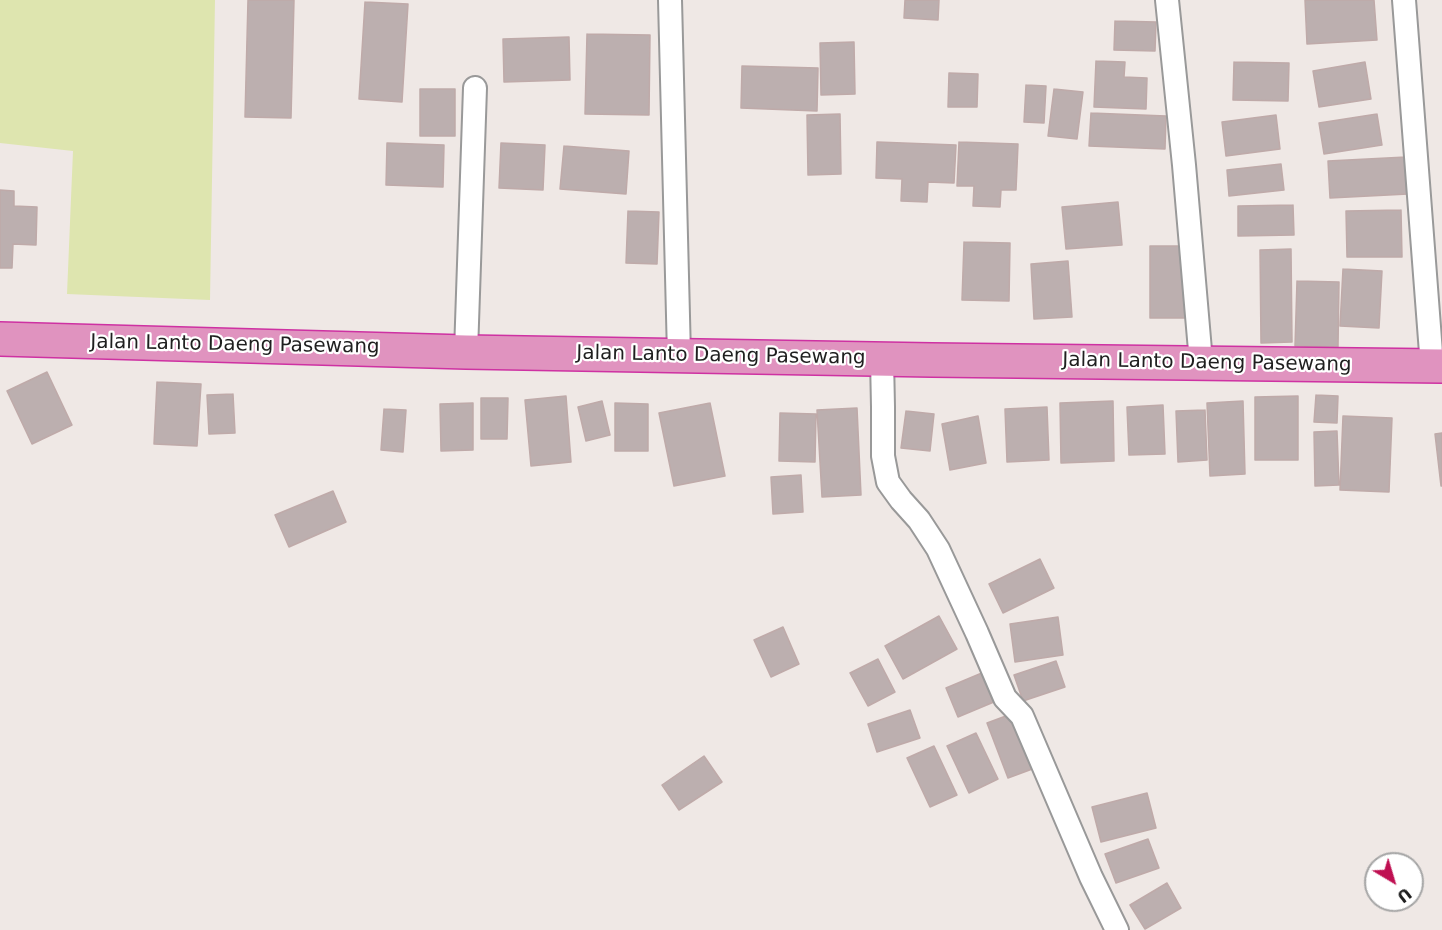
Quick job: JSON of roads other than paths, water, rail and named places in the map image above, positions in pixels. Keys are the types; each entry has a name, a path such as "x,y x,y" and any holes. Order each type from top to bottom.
{"highway":[{"name":"Jalan Lanto Daeng Pasewang","path":"0,339 466,352 1437,366"}],"street":[{"path":"670,0 679,355"},
{"path":"1167,0 1201,362"},
{"path":"1404,0 1437,366"},
{"path":"466,352 476,88"},
{"path":"882,359 883,456 888,482 919,520 938,549 978,633 1005,698 1022,716 1082,856 1117,930"}]}
